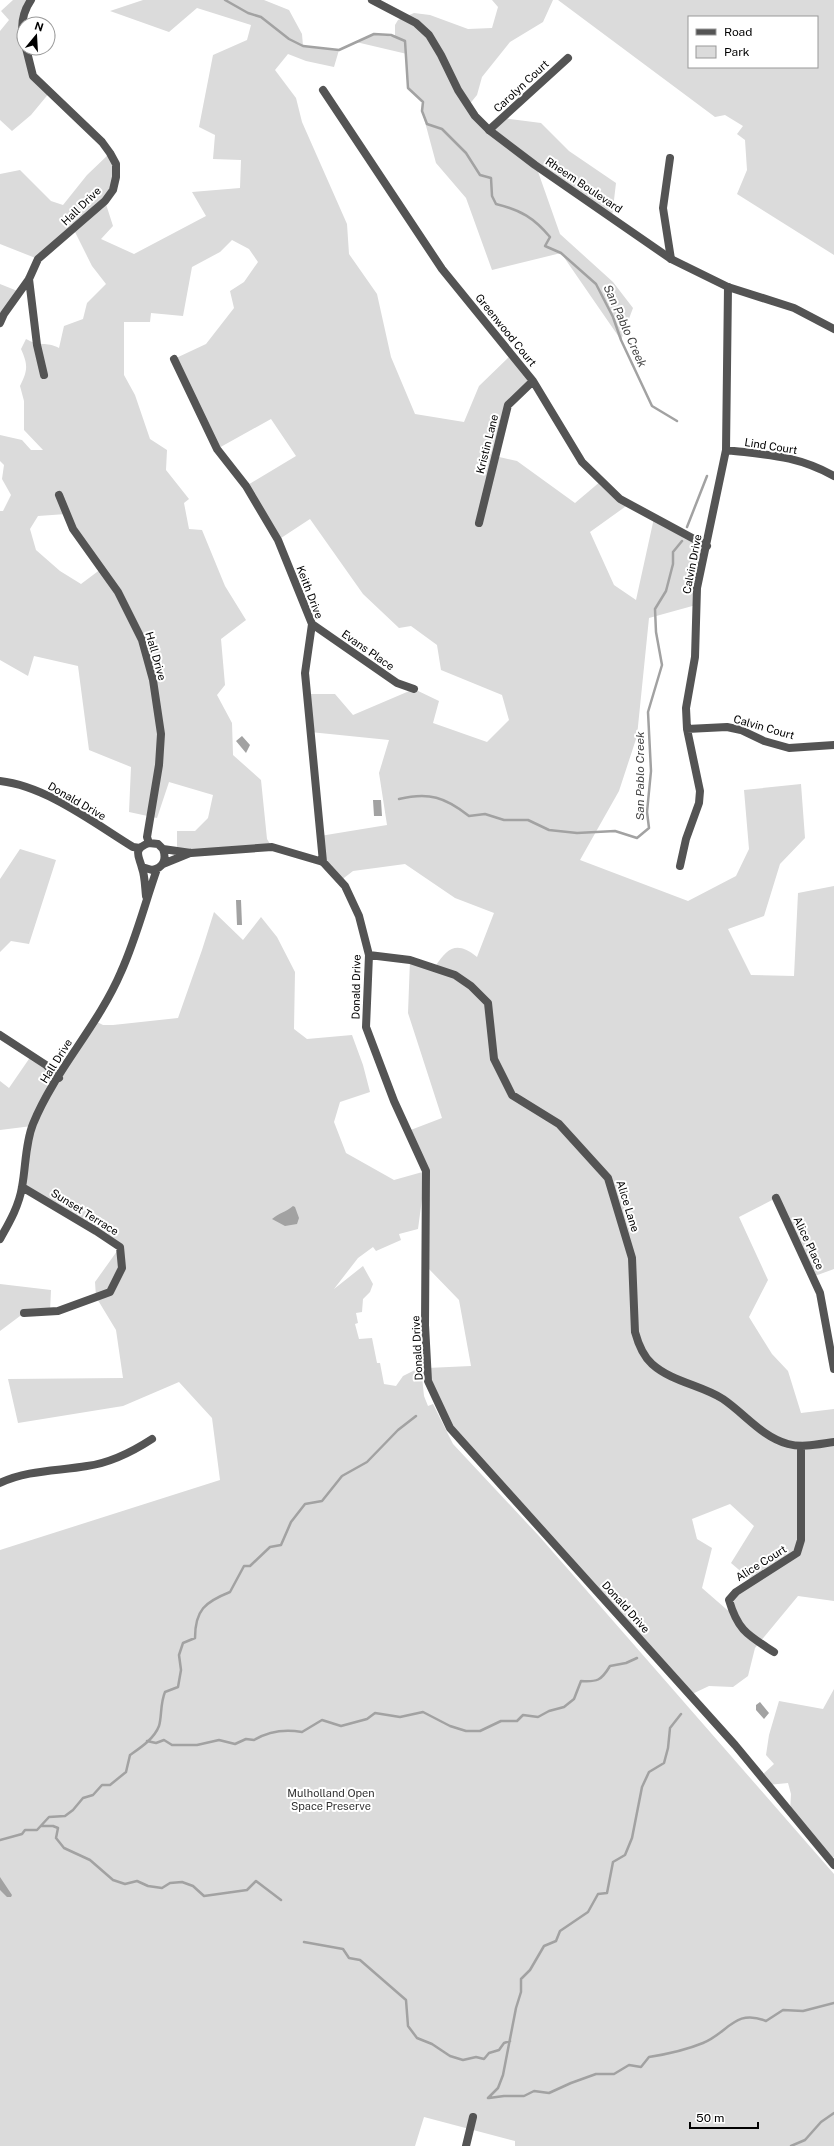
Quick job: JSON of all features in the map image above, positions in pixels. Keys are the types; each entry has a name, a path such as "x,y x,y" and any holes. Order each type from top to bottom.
{"street":[{"path":"23,16 24,11 31,0"},
{"name":"Rheem Boulevard","path":"372,0 416,23 429,35 441,55 458,90 475,116 489,130 535,165 670,259 728,287 794,308 834,329"},
{"name":"Hall Drive","path":"0,323 4,314 29,279 38,259 105,201 113,190 116,177 116,164 102,142 33,76 28,56"},
{"name":"Carolyn Court","path":"489,130 568,58"},
{"name":"Greenwood Court","path":"323,90 442,269 533,381 582,462 620,499 707,546"},
{"path":"670,158 663,208 670,259"},
{"path":"29,279 37,345 44,375"},
{"name":"Calvin Drive","path":"680,866 686,840 699,803 700,791 687,729 686,708 695,657 696,588 707,546 726,450 728,287"},
{"name":"Keith Drive","path":"174,359 217,448 246,486 278,540 312,624 305,673 323,862"},
{"name":"Kristin Lane","path":"479,523 508,405 533,381"},
{"name":"Lind Court","path":"726,450 790,457 819,468 834,476"},
{"name":"Hall Drive","path":"60,495 73,529 118,592 142,640 151,673 161,734 159,765 147,837 149,843"},
{"name":"Evans Place","path":"312,624 397,683 414,689"},
{"name":"Calvin Court","path":"687,729 727,727 741,730 764,741 789,748 834,745"},
{"name":"Donald Drive","path":"0,781 17,783 35,789 133,847 140,848"},
{"path":"160,866 165,854 163,849 158,844 149,843 140,848 138,859 142,867 148,870 160,866 191,853"},
{"path":"163,849 191,853 272,847 323,862"},
{"name":"Donald Drive","path":"323,862 345,886 360,916 368,955 366,1027 394,1101 426,1171 425,1325 428,1381 450,1428 736,1745 834,1865"},
{"name":"Hall Drive","path":"0,1239 14,1214 22,1187 25,1154 33,1126 44,1100 95,1021 121,972 160,866"},
{"name":"Hall Drive","path":"142,867 147,899"},
{"name":"Alice Lane","path":"368,955 410,960 455,975 471,986 488,1003 494,1059 512,1095 560,1124 608,1178 632,1258 633,1319 638,1343 652,1364 665,1373 722,1399 771,1437 788,1444 801,1446 834,1442"},
{"path":"0,1035 46,1065 59,1078"},
{"name":"Sunset Terrace","path":"22,1187 96,1230 120,1247 122,1268 110,1292 58,1311 24,1314"},
{"name":"Alice Place","path":"776,1198 820,1293 834,1369"},
{"path":"0,1483 15,1475 89,1466 128,1453 152,1439"},
{"name":"Alice Court","path":"774,1652 745,1633 733,1615 728,1600 736,1592 797,1553 801,1540 801,1446"},
{"path":"466,2146 472,2117"}],"green space":[{"path":"13,0 31,0 26,16 16,16 16,56 28,56 33,76 50,92 31,115 12,131 0,120 0,31 9,20 1,11"},
{"name":"Mulholland Open Space Preserve","path":"143,0 264,0 289,10 302,34 303,46 339,50 334,67 306,61 288,54 275,70 296,98 302,122 347,224 349,254 377,294 391,357 415,414 464,422 479,386 511,355 533,381 508,405 495,456 517,461 575,503 601,481 629,504 590,532 614,585 636,600 654,518 707,546 696,605 649,618 637,736 619,791 580,860 688,901 736,876 749,849 744,790 801,784 805,838 780,864 764,916 728,929 751,975 794,976 798,893 834,886 834,1269 812,1277 776,1198 739,1217 768,1280 749,1317 772,1354 788,1371 801,1413 834,1409 834,1601 798,1596 755,1648 748,1676 733,1687 709,1686 690,1695 450,1428 427,1368 471,1366 459,1300 427,1267 425,1176 418,1229 399,1234 401,1240 376,1251 373,1247 358,1258 334,1289 363,1266 373,1284 370,1292 363,1299 362,1312 356,1313 358,1323 355,1324 359,1339 372,1338 377,1363 380,1363 384,1384 396,1386 403,1376 421,1367 424,1396 428,1406 433,1404 453,1444 539,1536 834,1874 834,2146 515,2146 515,2141 424,2117 415,2146 0,2146 0,1550 220,1480 212,1418 179,1382 123,1406 18,1423 8,1379 123,1378 116,1330 96,1297 95,1282 120,1247 22,1187 32,1126 0,1130 0,1081 9,1088 31,1056 58,1078 95,1021 103,1025 113,1025 178,1018 214,912 243,940 261,917 277,937 295,972 294,1029 307,1039 352,1035 363,1065 370,1092 340,1102 334,1122 346,1153 394,1180 426,1171 408,1131 442,1118 408,1013 410,960 435,967 444,955 453,948 464,949 477,957 494,913 455,898 405,864 353,871 340,881 323,862 320,836 387,825 379,773 389,740 310,732 307,694 335,694 353,715 414,689 439,701 433,723 487,742 509,720 502,695 441,670 437,645 411,626 399,628 363,594 310,519 278,540 246,486 296,456 271,419 217,449 174,359 206,344 234,308 230,291 244,282 258,262 249,249 232,240 220,252 192,267 183,316 151,313 150,322 124,322 124,375 135,395 150,439 167,450 166,470 189,499 184,503 189,529 202,530 225,586 246,620 221,639 225,685 217,695 232,723 233,755 261,780 267,839 272,847 177,851 177,831 195,831 208,818 213,795 169,782 157,818 129,812 131,767 89,750 78,666 34,656 28,676 0,660 0,511 3,511 11,495 2,479 4,465 0,461 0,435 22,440 31,450 43,450 24,430 24,401 20,386 25,376 26,364 21,349 26,339 35,343 59,348 64,326 83,319 87,303 106,284 92,266 74,230 38,259 0,244 0,174 20,170 51,201 63,205 87,175 110,153 116,177 105,201 113,226 101,239 134,254 206,216 192,192 240,188 241,160 213,159 215,135 199,127 213,55 247,40 251,25 197,8 169,32 110,11","holes":["66,514 101,569 81,584 60,571 36,550 30,529 38,516","730,1504 754,1526 731,1563 752,1581 729,1600 733,1615 702,1588 712,1548 697,1539 692,1519"]},
{"path":"492,0 553,0 543,22 510,42 482,77 477,95 468,106 489,130 503,118 541,123 569,151 616,183 612,217 536,166 560,234 613,282 633,308 621,340 561,253 492,270 466,198 436,163 422,111 423,102 408,88 406,74 407,54 356,42 374,34 395,37 395,25 398,20 414,13 430,15 468,29 492,28 498,7"},
{"path":"558,0 834,0 834,255 737,194 747,170 745,140 737,134 743,126 725,115 715,117"},
{"path":"0,284 20,292 0,323"},
{"path":"20,849 56,860 29,944 11,941 0,952 0,879"},
{"path":"0,1284 51,1290 50,1312 24,1313 0,1331"},
{"path":"834,1689 834,1857 829,1859 790,1812 791,1794 788,1783 768,1785 761,1776 774,1764 766,1755 769,1735 779,1701 823,1709"}],"shaded area":[{"path":"242,736 250,745 246,753 236,741"},
{"path":"373,800 381,800 382,816 374,816"},
{"path":"236,900 241,900 242,925 237,925"},
{"path":"293,1206 295,1207 299,1218 297,1224 285,1226 272,1219 288,1210"},
{"path":"760,1702 769,1713 764,1719 756,1710 756,1705"},
{"path":"0,1877 12,1895 11,1897 7,1897 0,1890"}],"waterway":[{"name":"San Pablo Creek","path":"225,0 248,13 261,17 289,39 303,46 339,50 374,34 391,35 405,41 408,88 423,102 422,111 427,124 442,129 466,153 480,175 491,178 492,196 496,204 520,212 532,220 550,237 545,246 561,253 596,284 613,317 621,340 652,406 677,421"},
{"name":"San Pablo Creek","path":"687,527 707,476"},
{"name":"San Pablo Creek","path":"399,799 428,796 444,800 469,816 485,814 504,820 528,820 549,830 577,833 615,831 637,838 649,828 647,812 651,771 648,712 662,665 656,632 655,609 666,591 673,564 673,552 682,541"},
{"path":"0,1840 22,1834 25,1830 37,1830 49,1817 65,1816 73,1810 83,1798 93,1795 102,1785 110,1785 126,1772 130,1755 146,1743 157,1731 165,1692 178,1687 181,1670 179,1655 183,1643 195,1638 197,1620 203,1608 214,1599 230,1592 244,1566 250,1566 270,1547 281,1545 291,1522 305,1504 322,1501 342,1476 367,1462 398,1430 416,1416"},
{"path":"147,1741 156,1743 164,1740 172,1745 197,1745 219,1740 235,1744 246,1739 254,1740 277,1732 302,1732 322,1720 341,1726 367,1719 375,1713 400,1717 423,1712 450,1726 466,1731 480,1731 501,1721 517,1721 523,1715 538,1717 549,1711 564,1707 574,1699 581,1681 598,1680 604,1675 610,1666 626,1663 637,1658"},
{"path":"488,2098 498,2088 503,2075 516,2008 521,1992 521,1979 530,1970 544,1946 556,1941 560,1931 588,1912 598,1894 607,1893 613,1862 625,1855 632,1838 642,1787 649,1772 664,1763 668,1748 670,1728 681,1714"},
{"path":"42,1826 53,1826 58,1828 56,1838 64,1848 90,1860 113,1880 125,1884 137,1881 148,1886 162,1888 170,1883 182,1882 193,1886 204,1896 247,1890 256,1881 281,1900"},
{"path":"304,1942 343,1949 349,1958 360,1960 406,2000 408,2026 417,2038 432,2044 450,2056 463,2060 476,2057 484,2059 489,2053 499,2050 504,2043 510,2041"},
{"path":"489,2098 524,2096 534,2091 549,2093 596,2074 614,2074 629,2065 641,2067 649,2057 677,2052 703,2043 712,2039 732,2023 739,2020 755,2018 766,2021 783,2010 803,2011 834,2003"},
{"path":"791,2146 805,2140 821,2122 834,2113"}]}
